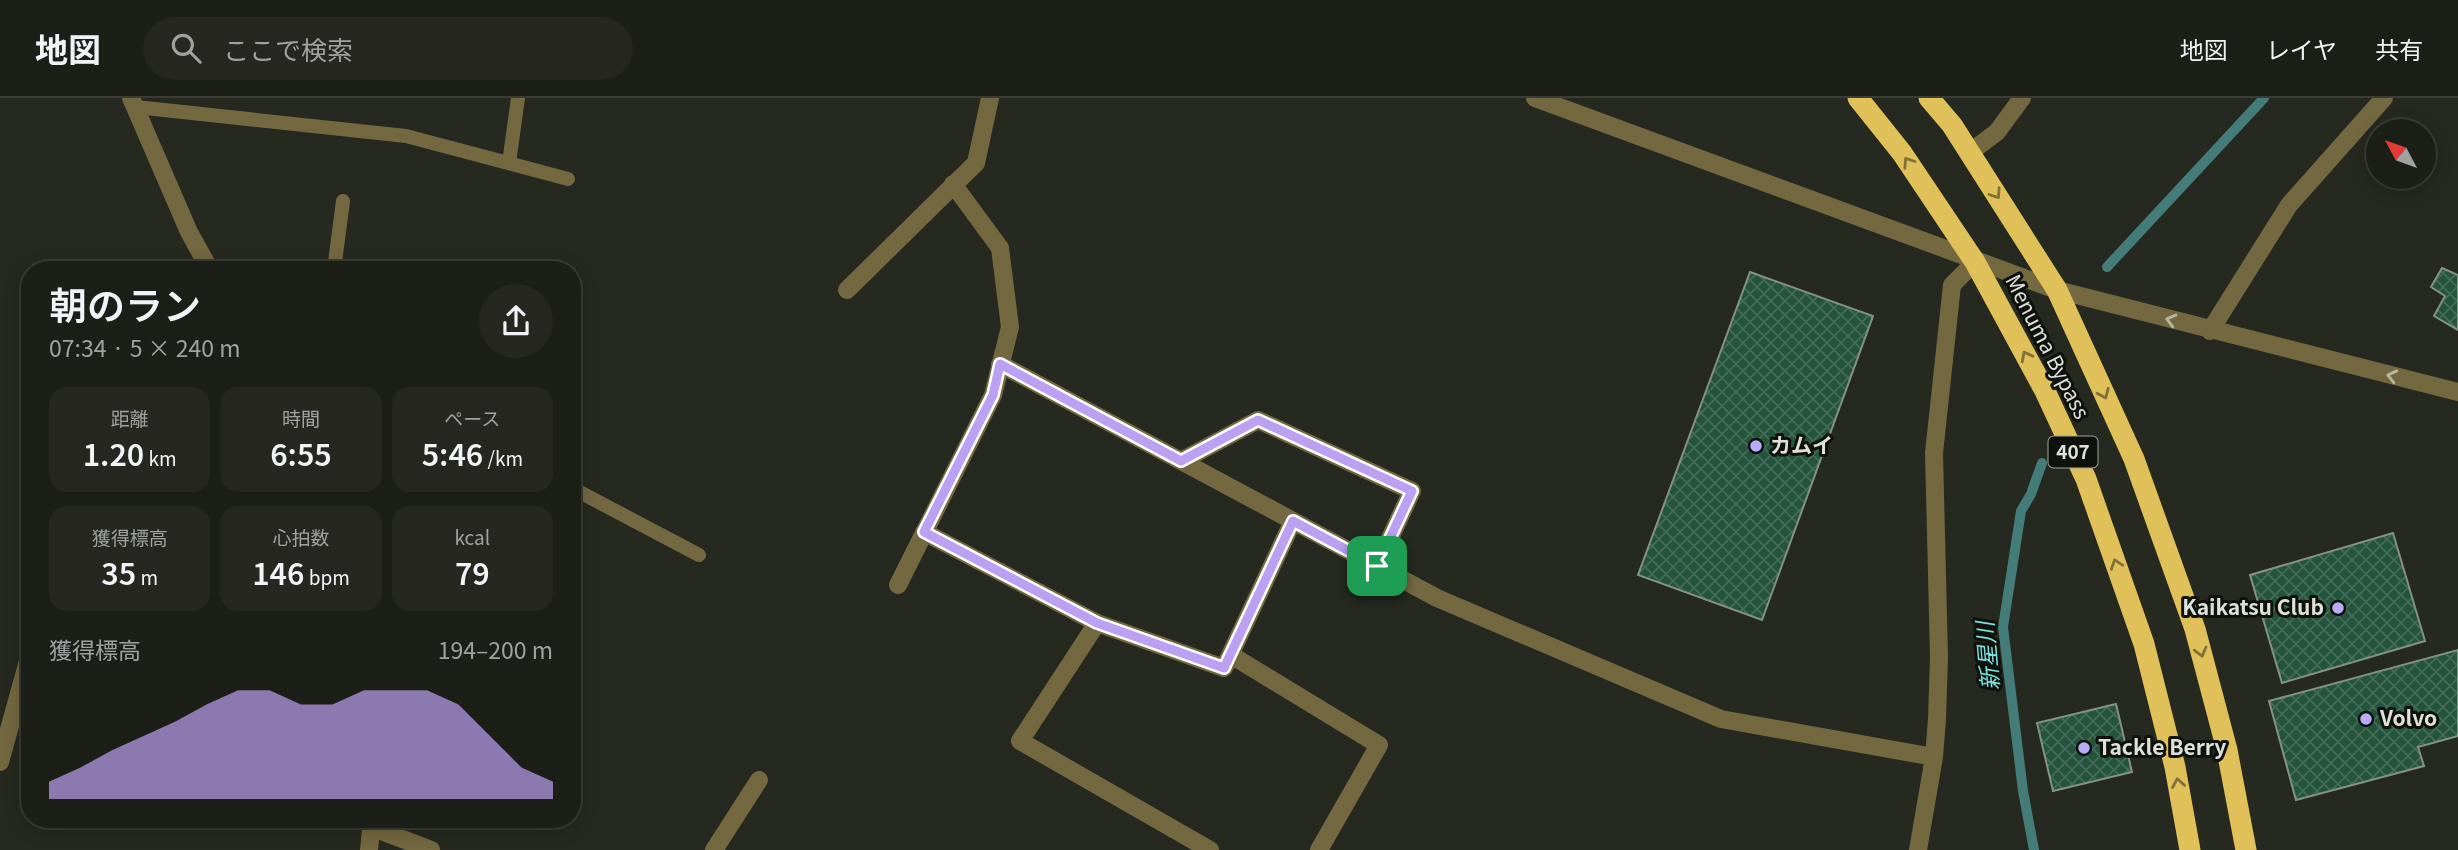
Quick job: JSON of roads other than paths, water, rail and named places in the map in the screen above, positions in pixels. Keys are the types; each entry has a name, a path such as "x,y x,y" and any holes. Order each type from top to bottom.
{"highway":[{"name":"Menuma Bypass","path":"1858,98 1902,153 1975,262 2045,391 2086,479 2144,644 2175,767 2190,850"},
{"name":"Menuma Bypass","path":"1929,98 1952,125 2057,290 2134,459 2195,629 2227,750 2246,850"}],"street":[{"path":"847,290 976,163 990,98"},
{"path":"1535,98 2057,290 2458,392"},
{"path":"1969,153 1997,132 2022,98"},
{"path":"2210,331 2289,205 2384,98"},
{"path":"133,103 188,232 205,261"},
{"path":"898,585 993,395 1010,327 1000,248 953,184"},
{"path":"1918,850 1934,757 1939,657 1934,453 1952,285 1975,262"},
{"path":"1000,364 1437,598 1721,719 1934,757"},
{"path":"1181,461 1258,420 1412,491 1377,566"},
{"path":"924,532 1097,623 1224,668 1293,521"},
{"path":"1097,623 1020,741 1210,850"},
{"path":"1231,654 1379,745 1319,850"},
{"path":"0,762 21,686"},
{"path":"713,850 759,780"},
{"path":"369,850 371,828"},
{"path":"383,828 431,850"}],"lane":[{"path":"509,163 518,98"},
{"path":"133,103 406,136 568,179"},
{"path":"335,261 343,201"},
{"path":"581,493 699,555"}],"waterway":[{"name":"新星川","path":"2107,267 2264,98"},
{"name":"新星川","path":"2034,850 2023,791 2003,627 2021,511 2031,494 2042,463"}],"place":[{"name":"カムイ","path":"1756,446"},
{"name":"Kaikatsu Club","path":"2338,608"},
{"name":"Volvo","path":"2366,719"},
{"name":"Tackle Berry","path":"2084,748"}]}
